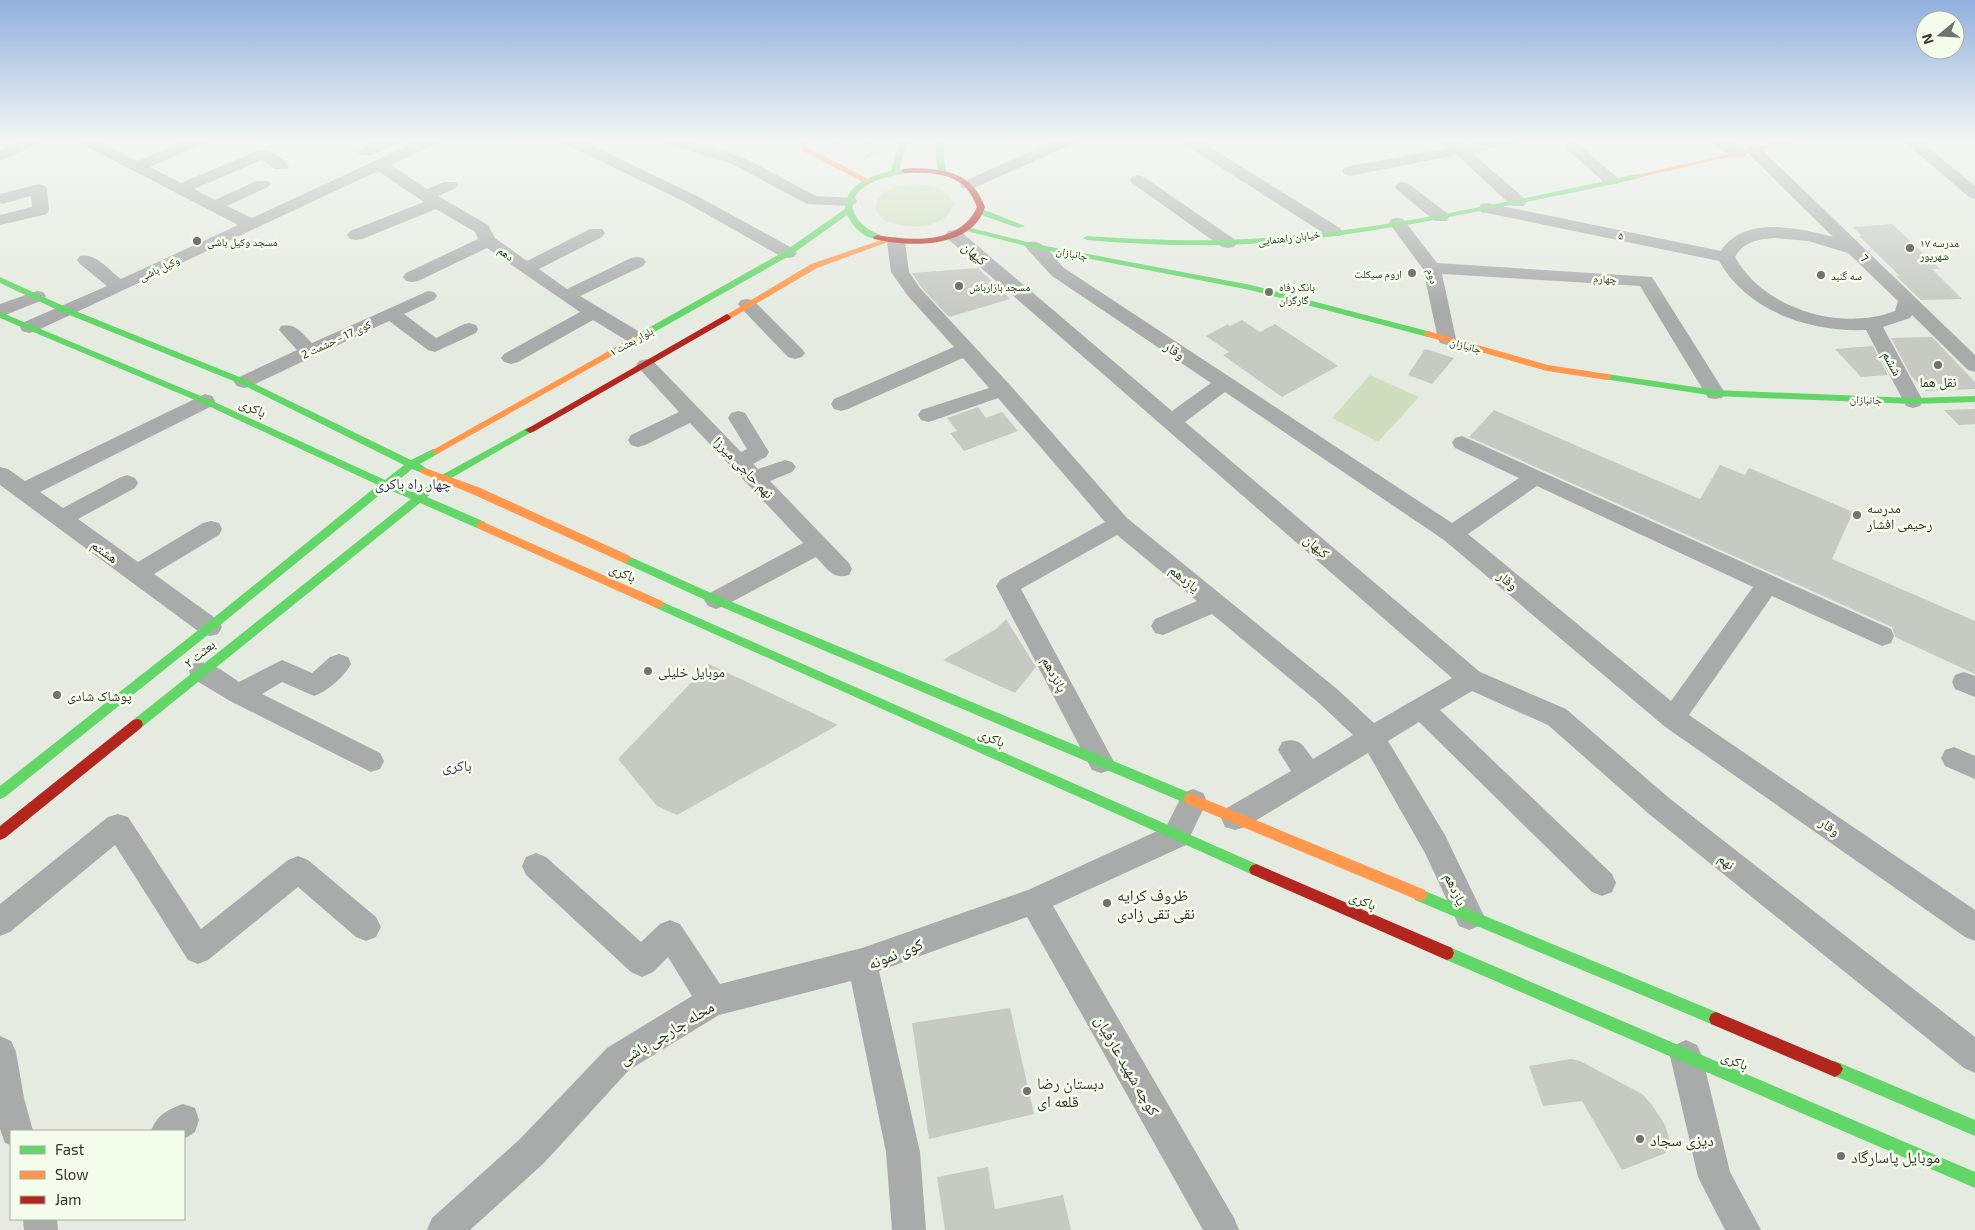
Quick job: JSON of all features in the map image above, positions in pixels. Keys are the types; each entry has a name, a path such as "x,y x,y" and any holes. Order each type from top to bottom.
{"main road":[{"name":"بلوار بعثت ۱","path":"386,484 410,464 788,253 848,206 854,196"},
{"path":"848,206 851,220 859,229 872,236 891,241 926,242 960,231 974,220 979,211 980,202 978,196"},
{"name":"خیابان راهنمایی","path":"1076,237 1123,244 1190,243 1230,248 1250,242 1440,217 1543,196"},
{"path":"979,211 1032,237"},
{"name":"جانبازان","path":"960,231 1032,237 1251,288 1447,339 1547,368 1715,393 1913,400 1975,399"},
{"path":"444,478 646,365 814,266 891,241"},
{"path":"1190,243 1210,256"},
{"path":"1198,277 1207,275 1213,268"},
{"path":"1233,274 1235,279 1251,288"},
{"name":"باکری","path":"0,280 65,310 244,382 410,464 716,600 1975,1128"},
{"name":"باکری","path":"0,315 205,401 386,484 1176,836 1975,1180"},
{"name":"بعثت ۲","path":"0,834 444,478"},
{"name":"بعثت ۲","path":"0,793 210,627 386,484"}],"street":[{"path":"2,199 12,196"},
{"path":"0,220 41,210 40,196"},
{"path":"195,196 252,225"},
{"path":"214,206 235,196"},
{"path":"236,217 279,196"},
{"name":"وکیل باشی","path":"29,328 312,196"},
{"path":"356,235 416,196"},
{"name":"دهم","path":"432,196 482,229 488,241 566,296 636,338"},
{"path":"686,196 788,253"},
{"path":"804,196 813,201 848,206"},
{"path":"1160,196 1230,248"},
{"path":"1277,196 1334,232"},
{"path":"1415,196 1440,217"},
{"path":"1512,196 1518,202"},
{"name":"7","path":"1797,196 1857,250 1975,366"},
{"name":"۵","path":"1486,208 1726,256"},
{"name":"دوم","path":"1397,223 1432,268 1447,339"},
{"name":"کیهان","path":"960,231 1171,422 1471,679"},
{"path":"526,268 596,232"},
{"path":"1857,250 1804,235 1769,233 1748,237 1733,245 1726,256 1744,284 1763,298 1788,311 1817,320 1846,325 1873,325 1890,321 1903,314 1908,299"},
{"name":"وقار","path":"1032,237 1058,272 1452,534 1673,718 1975,926"},
{"path":"412,277 488,241"},
{"name":"یازدهم","path":"891,241 900,272 914,292 966,348 1119,524 1328,696 1372,737 1435,844 1469,916"},
{"path":"86,260 119,287"},
{"path":"566,296 637,262"},
{"name":"چهارم","path":"1432,268 1646,281 1715,393"},
{"path":"0,311 37,296"},
{"name":"کوی 17 - حشمت 2","path":"244,382 428,296"},
{"path":"748,304 795,353"},
{"path":"511,358 593,313"},
{"path":"391,314 435,346 469,329"},
{"name":"ششم","path":"1873,325 1913,400"},
{"path":"288,330 310,352"},
{"path":"840,404 966,348"},
{"name":"نهم حاجی میرزا","path":"646,365 842,569"},
{"path":"1171,422 1224,383"},
{"path":"928,415 1003,390"},
{"path":"23,491 205,401"},
{"path":"638,440 693,413"},
{"path":"738,418 759,452 739,462"},
{"path":"1462,443 1882,636"},
{"path":"755,479 785,467"},
{"name":"هشتم","path":"0,474 210,627"},
{"path":"1452,534 1535,477"},
{"path":"61,519 127,483"},
{"name":"پانزدهم","path":"1101,762 1008,586 1119,524"},
{"path":"136,574 211,529"},
{"path":"716,600 819,546"},
{"path":"1673,718 1768,584"},
{"path":"1163,626 1215,603"},
{"path":"239,694 282,670 314,686 338,664"},
{"path":"201,671 239,694 371,760"},
{"path":"1235,818 1471,679"},
{"name":"نهم","path":"1471,679 1557,717 1659,806 1975,1057"},
{"path":"1421,708 1602,884"},
{"path":"1291,750 1309,774"},
{"path":"1176,836 1193,801"},
{"path":"0,922 118,826 198,950 298,869 366,927"},
{"name":"کوی نمونه","path":"909,1230 903,1152 862,963 1034,901 1176,836"},
{"path":"536,866 642,962 670,934 713,1001"},
{"name":"کوچه شهید عارفیان","path":"1034,901 1222,1230"},
{"name":"محله جارچی باشی","path":"444,1230 532,1151 618,1060 713,1001 862,963"},
{"path":"0,1052 4,1101 16,1130"},
{"path":"1686,1056 1715,1177 1744,1230"}],"green space":[{"path":"949,196 953,203 950,212 944,218 936,223 916,227 895,224 882,218 876,210 877,201 880,197"},
{"path":"1370,375 1419,397 1378,442 1332,418"}],"building":[{"path":"1892,224 1940,269 1932,269 1962,299 1921,300 1896,276 1900,276 1859,236 1862,236 1853,227"},
{"name":"مسجد بازارباش","path":"978,268 1010,299 949,317 921,287 912,273"},
{"path":"1242,320 1260,332 1275,324 1338,366 1282,397 1223,355 1229,352 1206,336 1228,324 1230,326"},
{"path":"1932,337 1975,382 1975,389 1926,391 1911,376 1891,338"},
{"path":"1873,346 1888,375 1861,377 1835,349"},
{"path":"1425,349 1454,358 1432,384 1408,375"},
{"path":"978,407 986,418 1002,412 1018,431 964,451 950,433 957,431 947,418"},
{"path":"1975,409 1975,424 1959,425 1944,410"},
{"path":"1494,410 1700,499 1720,465 1745,475 1749,468 1853,512 1832,559 1975,621 1975,674 1895,637 1892,627 1469,437"},
{"path":"1006,619 1036,667 1015,693 943,660 996,629"},
{"path":"709,664 838,725 677,815 657,806 618,759"},
{"path":"1010,1008 1034,1114 929,1139 912,1023"},
{"path":"1571,1059 1580,1061 1642,1094 1665,1125 1669,1138 1666,1153 1622,1170 1582,1101 1543,1106 1529,1066"},
{"path":"988,1167 995,1209 1063,1195 1071,1230 945,1230 937,1177"}],"traffic: fast":[{"path":"852,196 849,209 855,223 868,234 877,237"},
{"path":"1087,238 1155,243 1224,243 1294,238 1433,218 1542,196"},
{"path":"639,337 788,253 847,211"},
{"path":"979,211 1021,226"},
{"path":"966,228 1034,246 1251,288 1428,334"},
{"path":"0,280 65,310 244,382 425,471"},
{"path":"0,315 205,401 369,477 481,525"},
{"path":"1607,377 1715,393 1913,401 1975,399"},
{"path":"137,724 444,478 530,430"},
{"path":"0,793 210,627 410,465 436,451"},
{"path":"626,559 716,600 1190,799"},
{"path":"658,604 1256,870"},
{"path":"1420,895 1716,1019"},
{"path":"1447,953 1975,1180"},
{"path":"1835,1069 1975,1128"}],"traffic: slow":[{"path":"727,317 814,266 887,241"},
{"path":"1428,334 1547,368 1607,377"},
{"path":"436,451 639,337"},
{"path":"425,471 474,490 626,559"},
{"path":"481,525 658,604"},
{"path":"1190,799 1420,895"}],"traffic: jam":[{"path":"877,237 902,241 928,241 953,235 975,220 981,207 978,196"},
{"path":"530,430 727,317"},
{"path":"0,834 137,724"},
{"path":"1256,870 1447,953"},
{"path":"1716,1019 1835,1069"}],"place":[{"name":"مسجد وکیل باشی","path":"197,241"},
{"name":"مدرسه ۱۷ شهریور","path":"1910,248"},
{"name":"اروم سیکلت","path":"1412,273"},
{"name":"سه گنبد","path":"1821,275"},
{"name":"مسجد بازارباش","path":"959,286"},
{"name":"بانک رفاه گارگران","path":"1269,292"},
{"name":"نقل هما","path":"1938,365"},
{"name":"مدرسه رحیمی افشار","path":"1857,515"},
{"name":"موبایل خلیلی","path":"648,671"},
{"name":"پوشاک شادی","path":"57,695"},
{"name":"ظروف کرایه نقی تقی زادی","path":"1107,903"},
{"name":"دبستان رضا قلعه ای","path":"1027,1091"},
{"name":"دیزى سجاد","path":"1640,1139"},
{"name":"موبایل پاسارگاد","path":"1841,1156"}],"district":[{"name":"چهار راه باکری","path":"413,483"},
{"name":"باکری","path":"457,765"}]}
